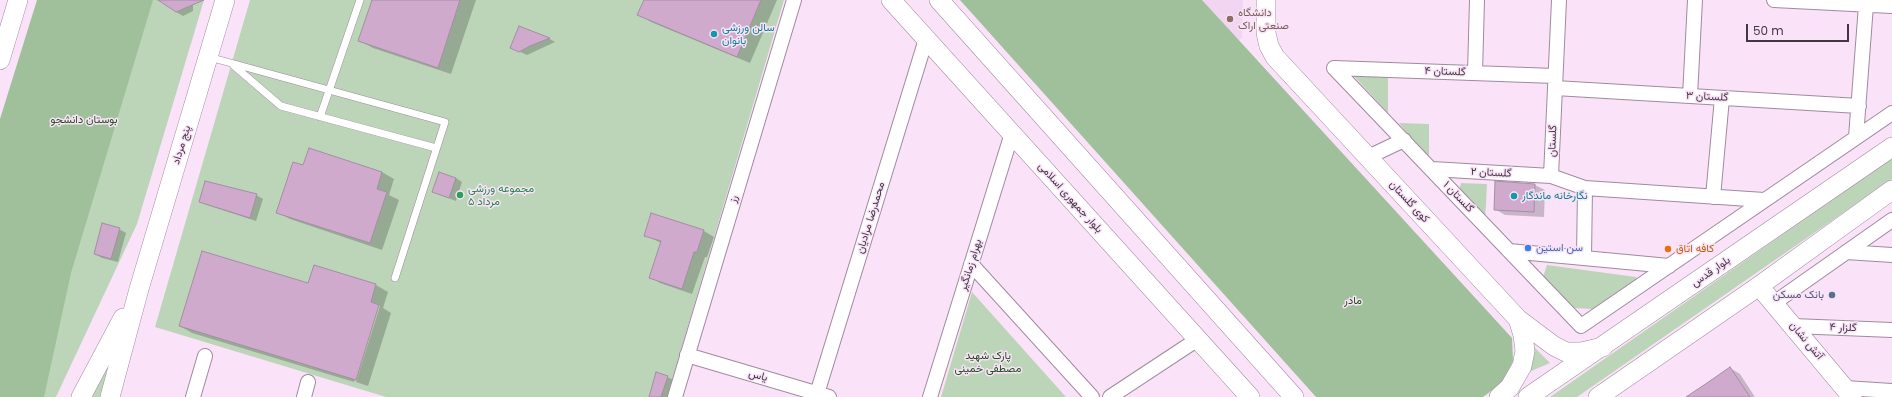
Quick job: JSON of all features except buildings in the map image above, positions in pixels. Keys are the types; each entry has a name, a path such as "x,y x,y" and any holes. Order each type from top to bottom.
{"main road":[{"path":"0,60 18,0"},
{"name":"پنج مرداد","path":"110,397 139,289 225,0"},
{"name":"بلوار جمهوری اسلامی","path":"891,0 1250,397"},
{"path":"939,0 1294,397"},
{"name":"کوی گلستان","path":"1266,0 1266,33 1269,46 1275,57 1518,319 1554,346 1566,352 1581,352 1603,347"},
{"name":"بلوار قدس","path":"1528,397 1603,347 1892,147"},
{"path":"1598,397 1759,286 1892,190"},
{"name":"آتش نشان","path":"1759,286 1848,393"},
{"name":"پنج مرداد","path":"81,397 139,289"},
{"path":"1499,397 1510,387 1522,366 1525,351 1524,335 1518,319"}],"street":[{"name":"رز","path":"674,397 794,0"},
{"path":"1475,73 1477,0"},
{"name":"گلستان","path":"1551,176 1559,0"},
{"path":"1690,96 1695,0"},
{"path":"1774,0 1892,6"},
{"path":"1856,137 1866,5"},
{"name":"محمدرضا مرادیان","path":"821,396 926,39"},
{"name":"گلستان ۴","path":"1334,68 1475,73 1555,82"},
{"name":"گلستان ۱","path":"1334,68 1582,326 1669,266"},
{"name":"گلستان ۳","path":"1555,82 1690,96 1859,106"},
{"path":"1713,197 1722,98"},
{"path":"1509,251 1669,266 1892,113"},
{"name":"بهرام زمانگیر","path":"930,397 1012,133"},
{"path":"1368,157 1404,140"},
{"name":"گلستان ۲","path":"1432,169 1551,176"},
{"path":"1551,176 1585,188 1764,200"},
{"path":"1584,258 1585,188"},
{"path":"1774,303 1892,220"},
{"path":"1846,252 1892,255"},
{"path":"971,264 1092,397"},
{"name":"گلزار ۴","path":"1793,326 1892,330"},
{"path":"1110,397 1198,339"},
{"name":"یاس","path":"687,355 821,396"},
{"path":"193,397 205,356"},
{"path":"304,397 308,382"},
{"path":"1848,393 1892,391"}],"lane":[{"path":"320,117 360,0"},
{"path":"209,57 445,122 395,278"},
{"path":"231,64 281,106 436,148"}],"shaded area":[{"name":"دانشگاه صنعتی اراک","path":"1202,0 1243,0 1242,38 1238,41"}],"green space":[{"name":"بوستان دانشجو","path":"37,0 204,0 137,224 56,397 0,397"},
{"name":"بوستان دانشجو","path":"37,0 153,0 71,273 44,397 0,397 0,119"},
{"name":"مجموعه ورزشی ۵ مرداد","path":"250,0 784,0 667,397 386,397 155,327"},
{"name":"مادر","path":"960,0 1202,0 1512,338 1513,361 1503,382 1483,397 1316,397"},
{"path":"1353,75 1388,77 1388,113"},
{"path":"1399,123 1429,124 1429,160"},
{"path":"1892,158 1892,179 1577,397 1550,397"},
{"path":"1461,183 1487,184 1485,222 1459,192"},
{"path":"1547,265 1636,277 1639,282 1592,309 1574,308 1543,277"},
{"name":"پارک شهید مصطفی خمینی","path":"972,292 1066,397 941,397"},
{"path":"120,337 101,397 89,397"},
{"path":"1534,347 1550,363 1529,372"}],"place":[{"name":"دانشگاه صنعتی اراک","path":"1230,19"},
{"name":"سالن ورزشی بانوان","path":"714,34"},
{"name":"مجموعه ورزشی ۵ مرداد","path":"460,195"},
{"name":"نگارخانه ماندگار","path":"1514,196"},
{"name":"سن استین","path":"1528,248"},
{"name":"کافه اتاق","path":"1668,249"},
{"name":"بانک مسکن","path":"1832,295"}]}
